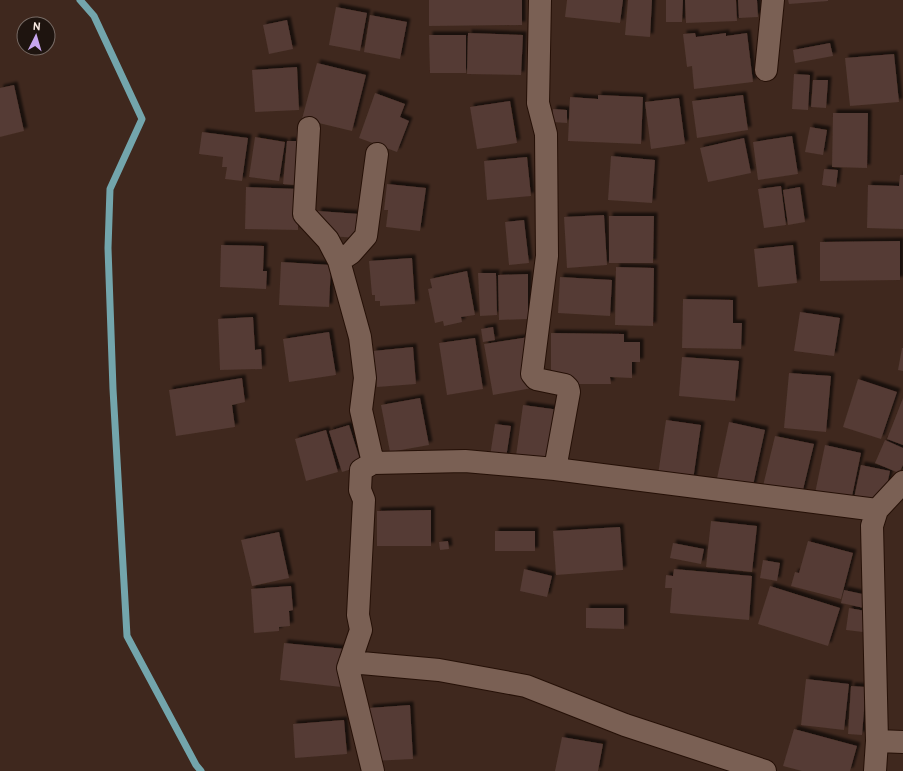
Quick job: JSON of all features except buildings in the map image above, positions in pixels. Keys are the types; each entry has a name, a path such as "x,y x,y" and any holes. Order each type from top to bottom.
{"street":[{"path":"540,0 538,104 546,134 547,256 532,374 536,379 565,385 568,388 569,392 556,469"},
{"path":"766,70 773,0"},
{"path":"309,128 304,214 328,240 339,261 360,337 365,378 361,410 373,463"},
{"path":"339,261 351,253 366,236 376,154"},
{"path":"373,771 348,668 361,630 358,615 364,500 360,490 361,470 373,463 466,461 556,469 878,510"},
{"path":"875,771 877,742 872,526 878,510 903,482"},
{"path":"350,662 439,670 526,686 625,725 764,771"},
{"path":"877,742 903,742"}],"waterway":[{"path":"80,0 94,16 142,119 110,189 108,248 113,389 127,636 196,765 201,771"}]}
